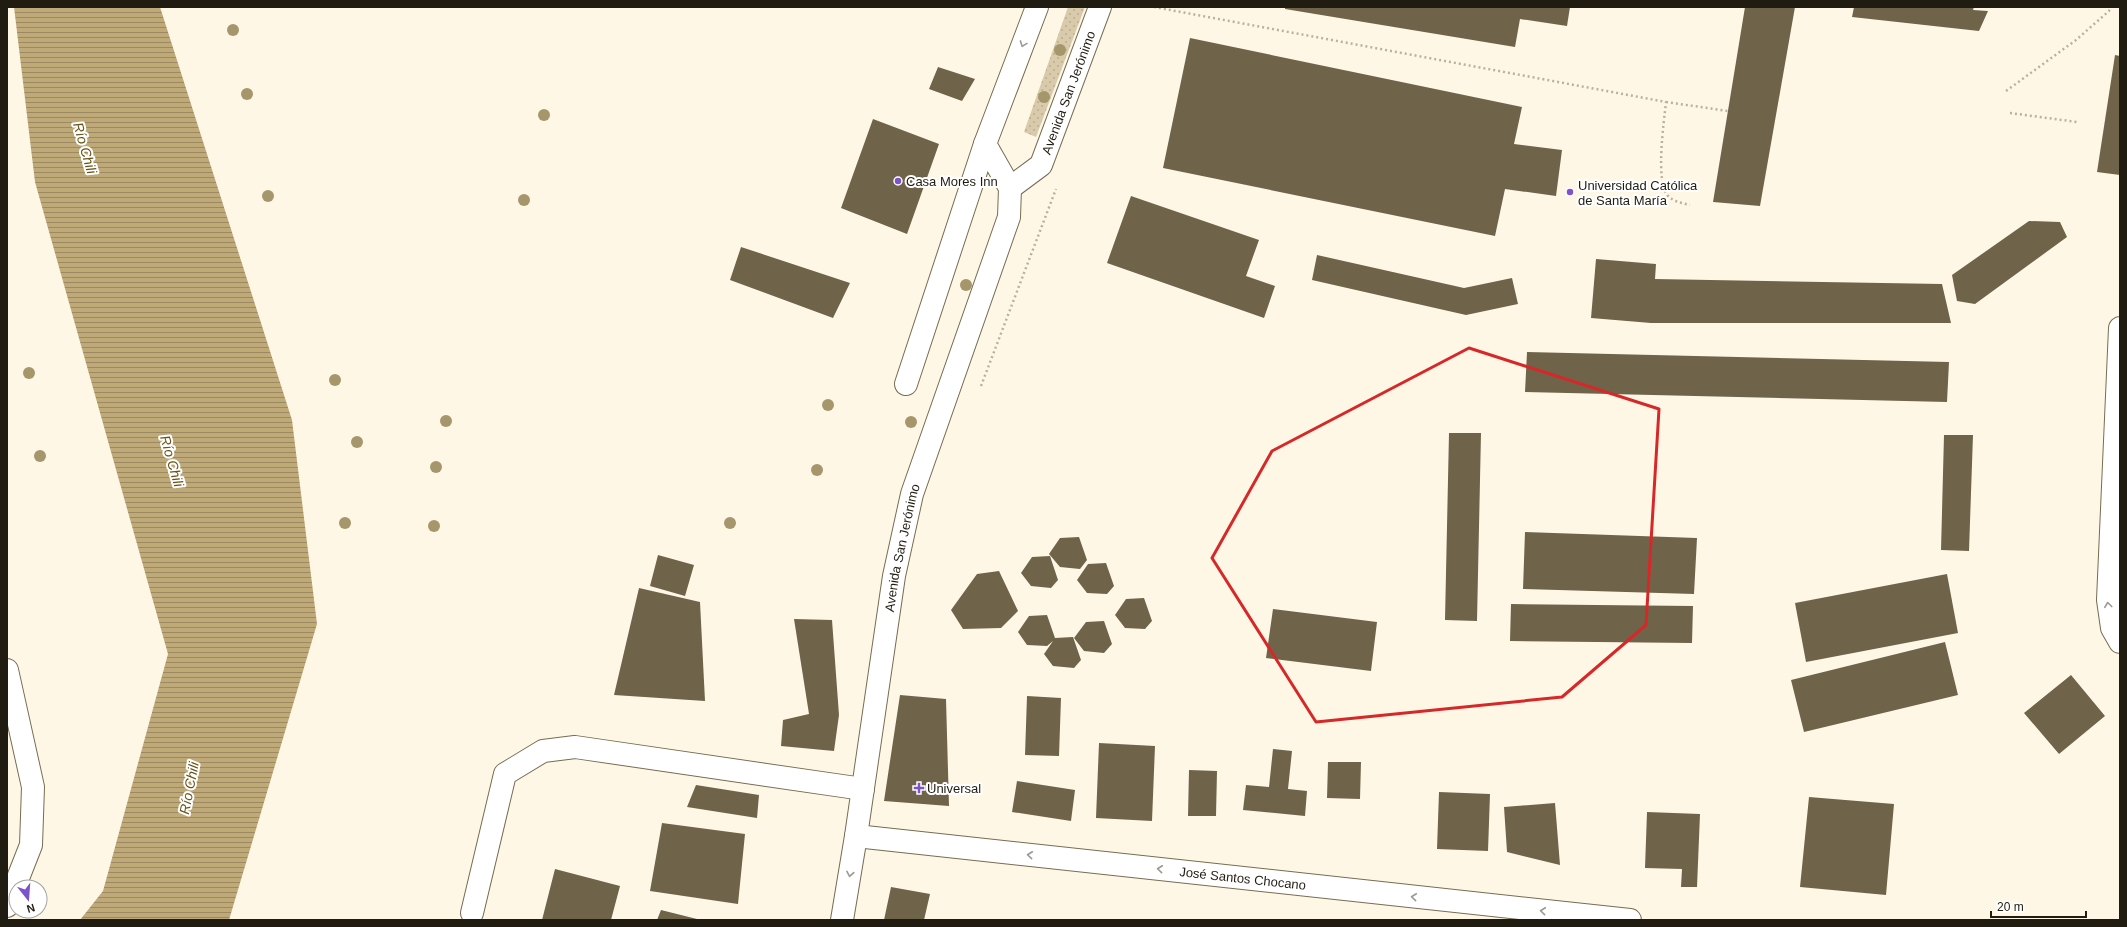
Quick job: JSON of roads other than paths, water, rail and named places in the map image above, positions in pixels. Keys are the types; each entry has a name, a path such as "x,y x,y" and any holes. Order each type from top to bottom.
{"street":[{"path":"906,384 985,144 1036,7"},
{"name":"Avenida San Jerónimo","path":"842,920 856,836 894,576 912,494 1009,217 1010,188 1041,165 1100,7"},
{"path":"985,144 1010,188"},
{"path":"2120,328 2108,600 2112,628 2120,642"},
{"path":"7,670 33,787 31,845 7,906"},
{"path":"472,913 505,774 543,751 575,747 863,789"},
{"name":"José Santos Chocano","path":"856,836 1596,918 1630,920"}],"water":[{"name":"Río Chili","path":"14,7 160,7 292,420 317,624 229,920 80,920 103,891 168,654 35,182"}],"place":[{"name":"Casa Mores Inn","path":"898,181"},
{"name":"Universidad Católica de Santa María","path":"1570,192"},
{"name":"Universal","path":"919,788"}]}
